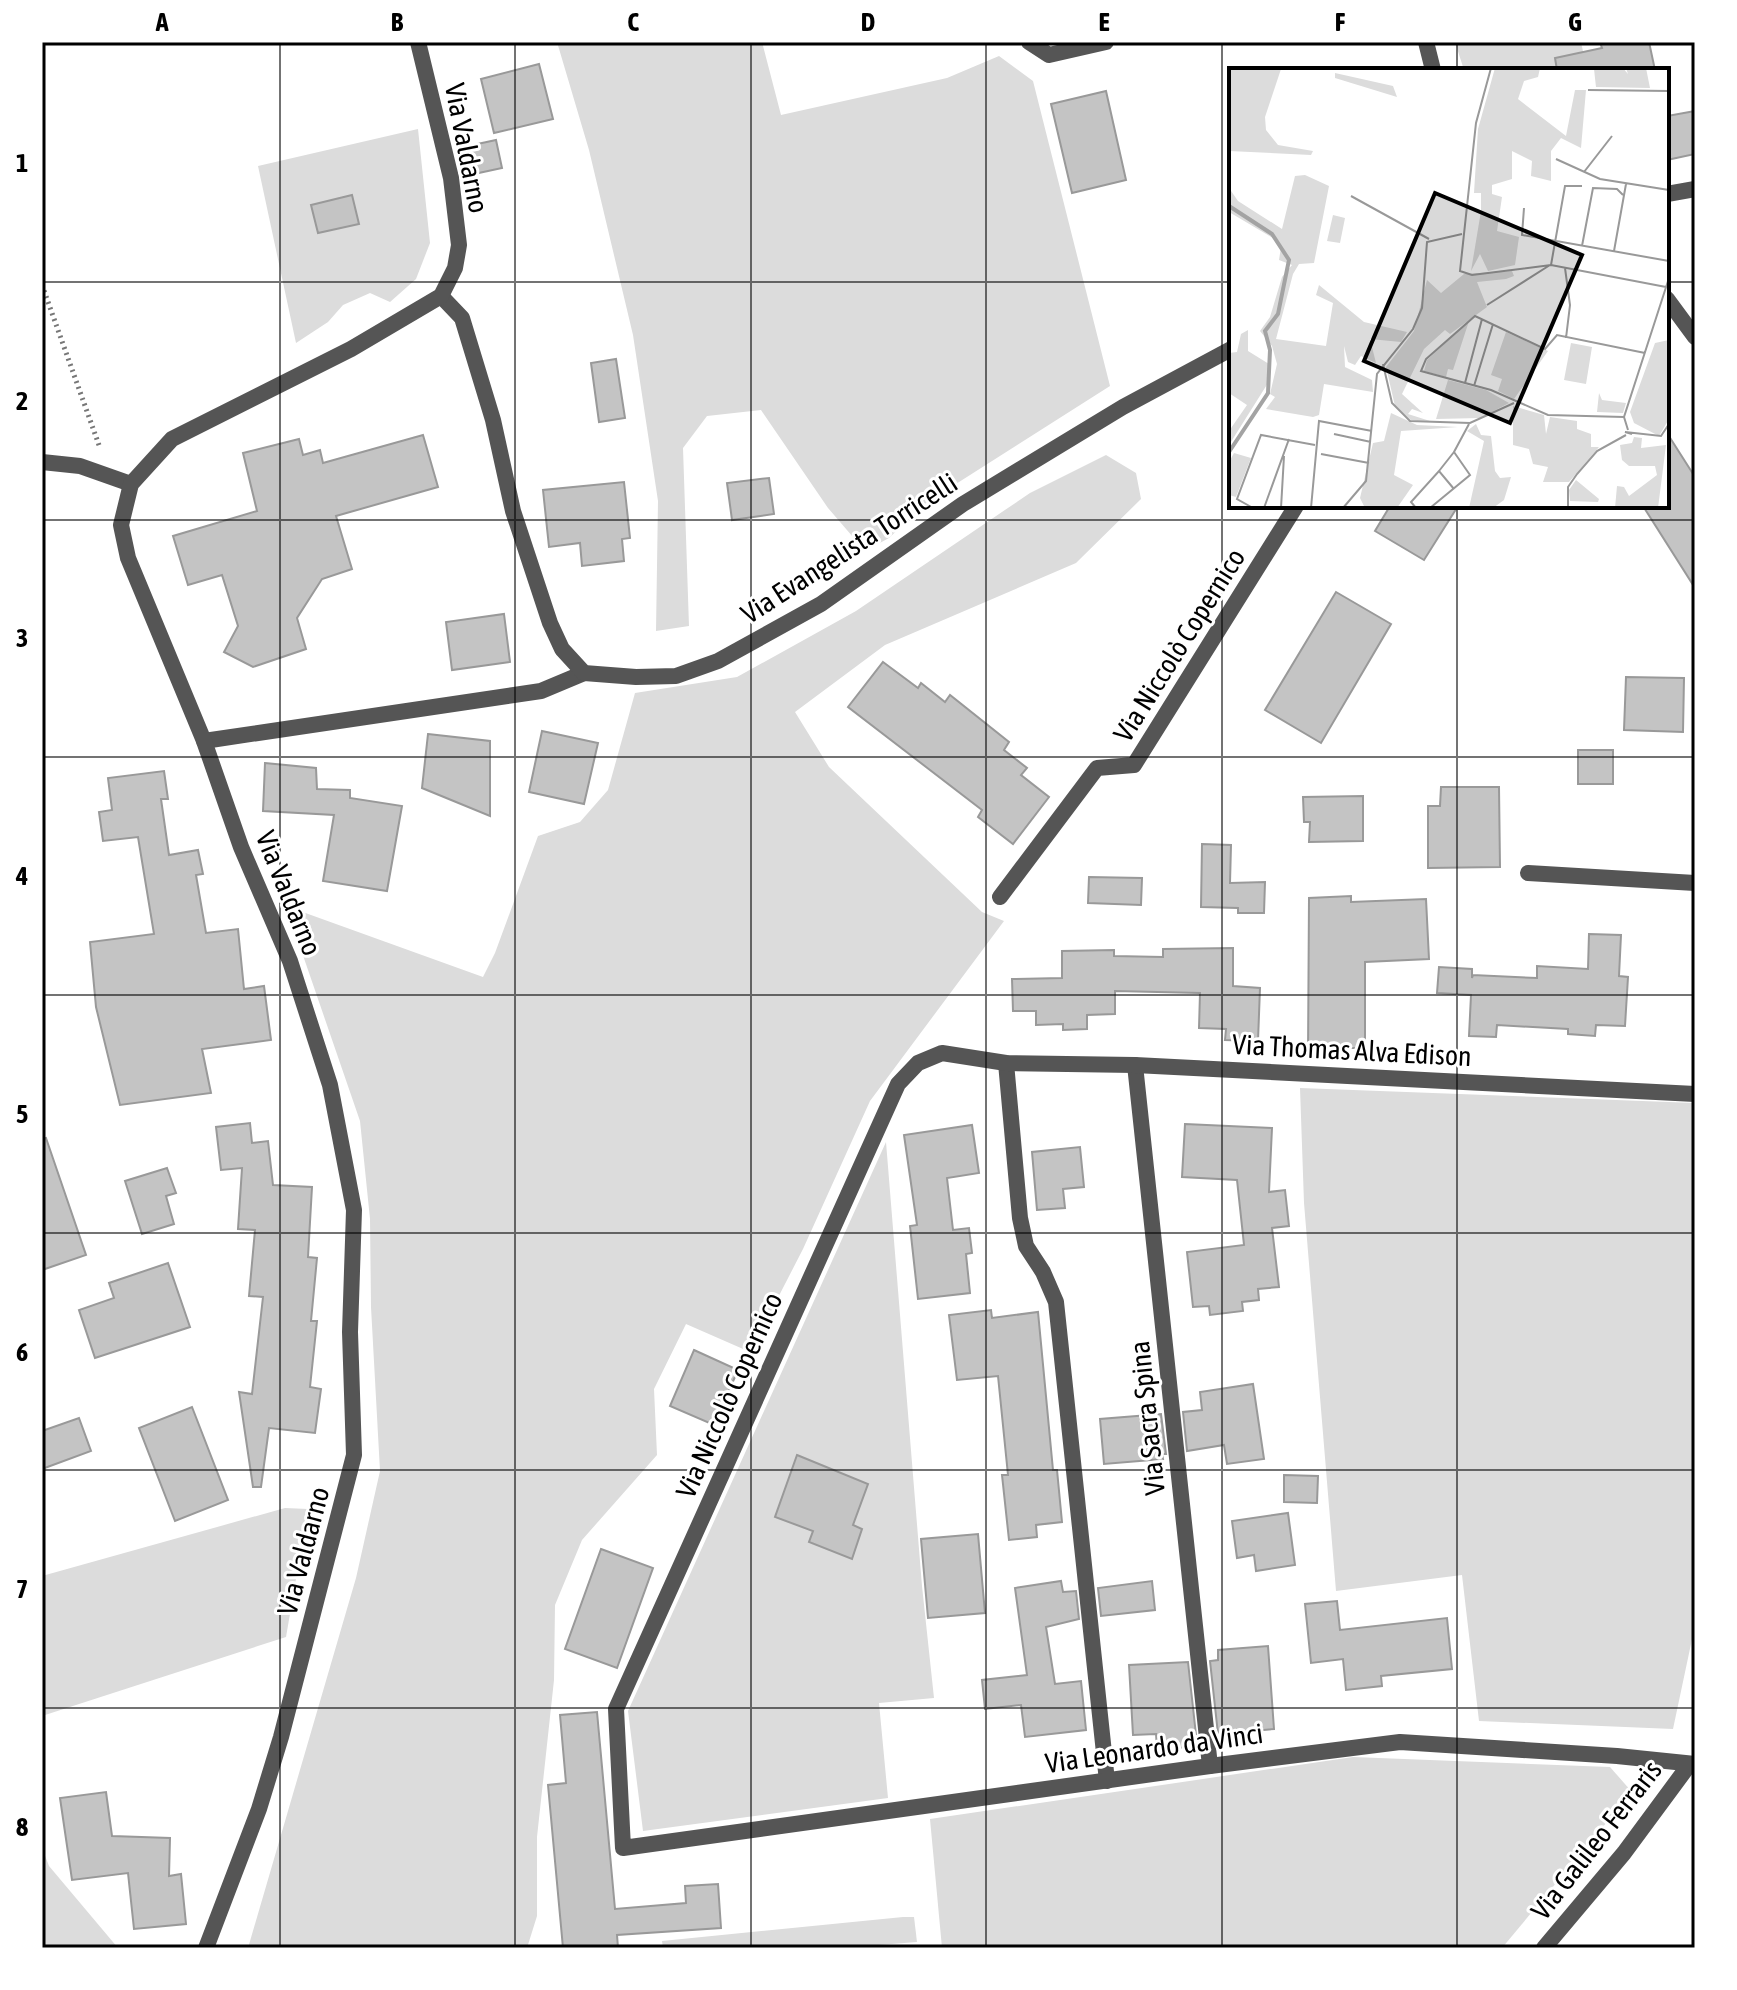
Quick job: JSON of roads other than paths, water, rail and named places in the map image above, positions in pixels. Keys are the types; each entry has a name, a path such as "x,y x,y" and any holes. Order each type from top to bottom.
{"street":[{"name":"Via Valdarno","path":"210,1946 263,1795 345,1499 354,1455 350,1332 354,1210 326,1071 290,961 241,847 204,741 128,558 121,525 131,484 172,439 351,349 441,296 455,268 459,245 451,178 418,42"},
{"path":"1029,42 1049,55 1106,42"},
{"path":"1426,42 1432,68"},
{"path":"1669,194 1695,189"},
{"path":"204,741 541,691 584,673 562,649 550,623 513,511 493,420 462,318 441,296"},
{"path":"1669,302 1695,337"},
{"name":"Via Evangelista Torricelli","path":"584,673 676,676 718,661 821,604 963,504 1123,407 1229,350"},
{"path":"42,462 80,466 131,484"},
{"name":"Via Niccolò Copernico","path":"1000,897 1097,768 1134,765 1295,508"},
{"path":"1528,873 1695,883"},
{"name":"Via Niccolò Copernico","path":"623,1848 616,1709 898,1084 918,1063 942,1053 1006,1063"},
{"path":"1006,1063 1020,1218 1026,1246 1043,1272 1056,1302 1107,1781"},
{"name":"Via Thomas Alva Edison","path":"1006,1063 1135,1065 1695,1094"},
{"name":"Via Sacra Spina","path":"1135,1065 1210,1766"},
{"name":"Via Leonardo da Vinci","path":"623,1848 1400,1742 1692,1764"},
{"name":"Via Galileo Ferraris","path":"1544,1948 1624,1853 1692,1764"}]}
